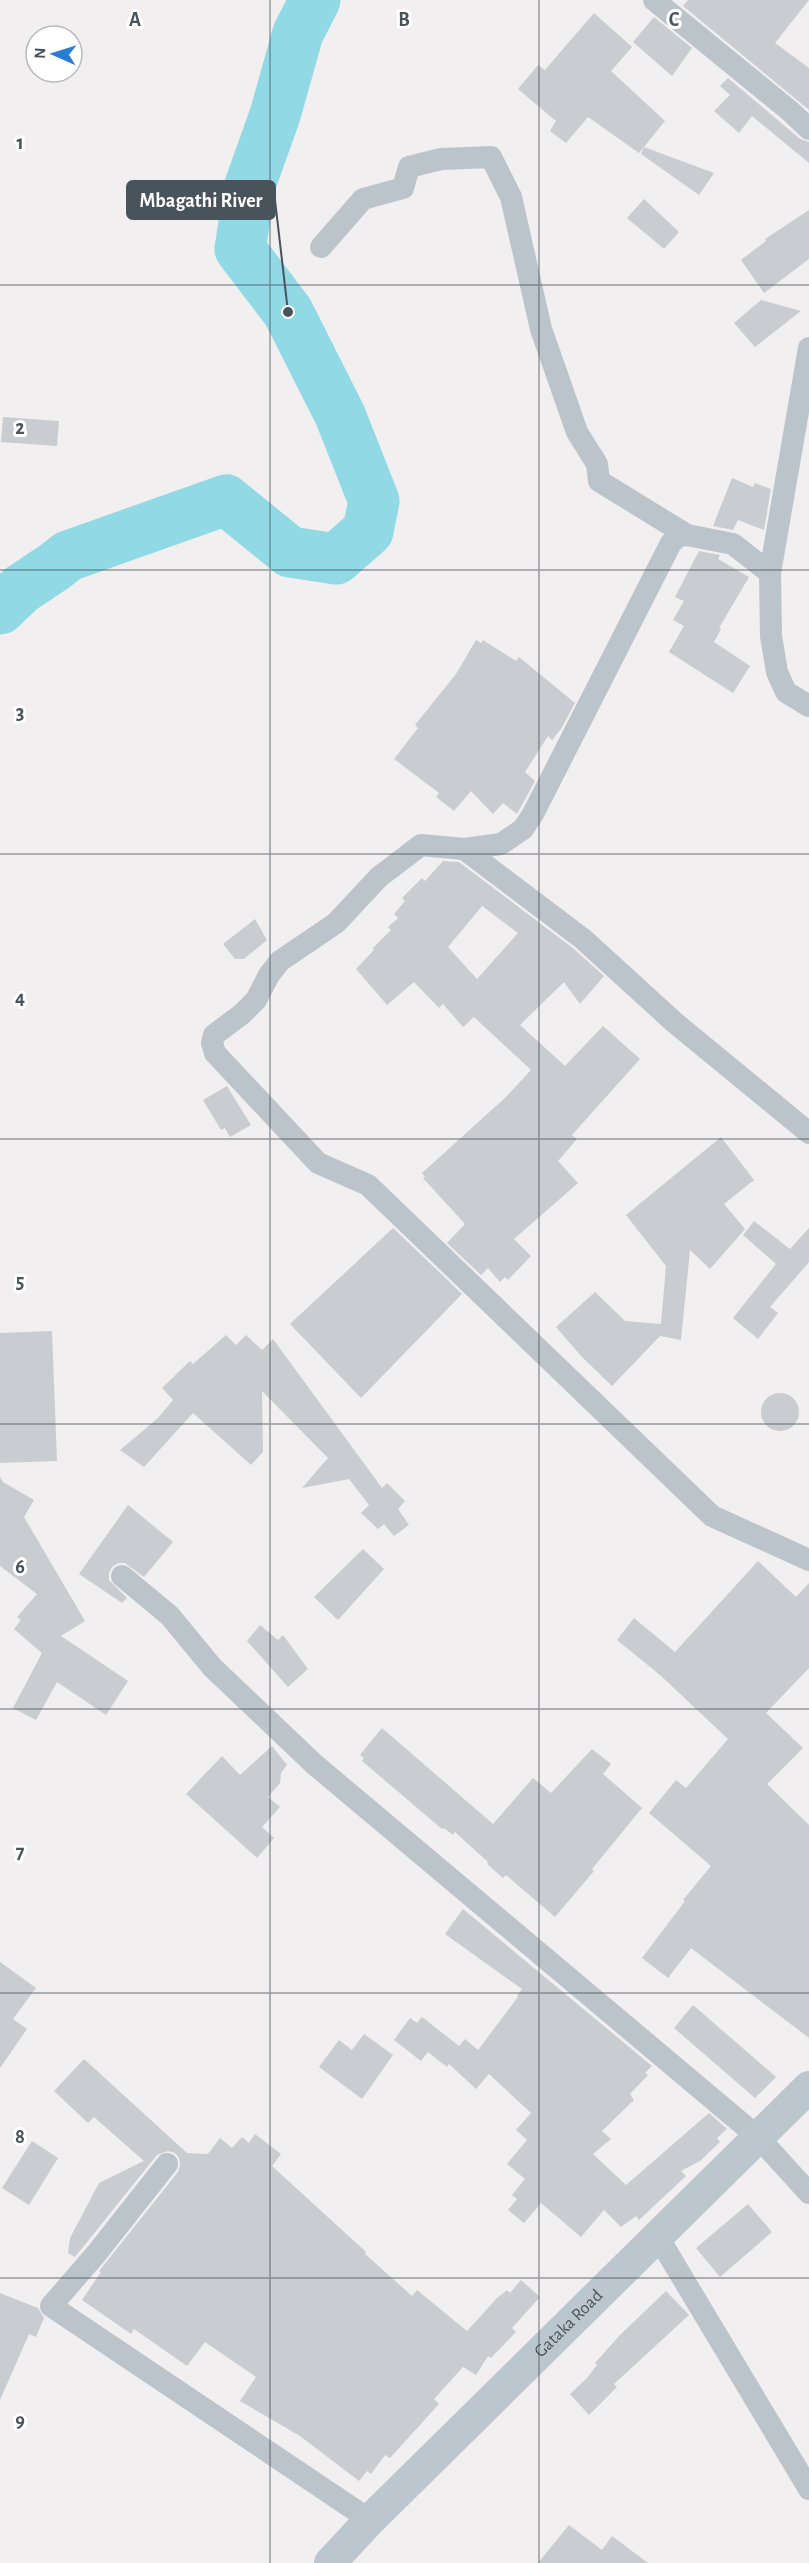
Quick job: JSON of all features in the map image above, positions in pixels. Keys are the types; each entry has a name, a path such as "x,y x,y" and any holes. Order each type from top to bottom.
{"street":[{"path":"654,0 809,129"},
{"path":"321,247 363,199 403,188 409,167 441,159 491,157 511,197 542,329 577,432 597,464 599,481 687,535"},
{"path":"809,348 770,573 771,636 777,672 786,692 809,706"},
{"path":"770,573 733,544 687,535 679,536 671,543 585,716 523,829 501,844 464,849 421,845 380,877 336,923 280,962 269,975 256,1000 214,1035 212,1043 215,1053 318,1162 368,1185 712,1516 809,1560"},
{"path":"464,849 583,939 674,1022 809,1133"},
{"path":"122,1576 170,1616 212,1667 314,1764 758,2137 809,2193"},
{"name":"Gataka Road","path":"330,2563 370,2520 809,2087"},
{"path":"167,2164 96,2254 51,2306 370,2520"},
{"path":"658,2238 809,2489"}],"building":[{"path":"688,0 809,0 775,43 809,68 809,110 683,6"},
{"path":"594,13 632,47 611,71 665,121 639,153 588,117 566,143 550,131 556,121 518,89 538,65 545,70"},
{"path":"654,17 692,48 672,76 633,42"},
{"path":"728,78 800,139 809,142 809,163 752,116 739,133 714,111 730,95 720,86"},
{"path":"644,147 714,173 699,195 641,154"},
{"path":"644,199 679,232 664,249 627,218"},
{"path":"809,210 809,259 764,293 741,260 766,241 765,239"},
{"path":"761,300 801,311 755,347 734,323"},
{"path":"3,417 59,421 57,446 1,442"},
{"path":"732,478 753,487 755,483 771,489 764,530 738,520 733,530 713,526"},
{"path":"699,551 720,555 718,559 749,577 719,628 721,629 714,642 750,666 733,693 669,652 684,626 673,620 684,601 675,597"},
{"path":"476,640 481,643 483,640 516,661 519,657 575,703 561,729 552,740 548,736 525,772 535,781 517,814 503,803 493,814 471,791 454,811 436,797 439,793 394,759 418,728 415,725 456,674"},
{"path":"443,861 459,862 574,949 604,976 580,1004 564,982 520,1025 565,1066 603,1026 640,1059 572,1135 577,1139 558,1161 578,1183 514,1239 531,1256 508,1280 505,1277 500,1282 488,1268 481,1275 447,1243 465,1224 423,1178 425,1177 422,1173 506,1097 531,1070 474,1017 463,1027 443,1004 439,1008 414,982 387,1005 356,969 391,930 388,927 398,918 394,914 405,901 402,898 422,878 425,881","holes":["482,906 518,933 477,979 448,947"]},
{"path":"255,919 267,940 244,959 235,959 223,944"},
{"path":"227,1086 251,1125 230,1137 225,1128 221,1130 203,1100"},
{"path":"721,1137 754,1180 724,1204 745,1229 710,1269 690,1250 681,1340 660,1336 612,1386 556,1327 595,1292 625,1321 661,1324 666,1266 626,1215"},
{"path":"754,1221 790,1249 809,1228 809,1262 770,1307 778,1313 758,1339 733,1318 776,1264 743,1235"},
{"path":"393,1228 462,1294 361,1398 290,1324"},
{"path":"52,1331 57,1461 0,1463 0,1333"},
{"path":"226,1335 236,1345 246,1335 262,1350 273,1339 382,1488 387,1483 405,1501 398,1509 409,1525 394,1536 384,1524 378,1529 361,1513 369,1505 349,1479 302,1488 328,1458 262,1391 263,1452 251,1465 193,1413 144,1467 120,1450 158,1418 173,1400 162,1388 190,1361 193,1364"},
{"path":"780,1393 794,1398 799,1412 794,1426 780,1431 766,1426 761,1412 766,1398"},
{"path":"0,1477 3,1482 34,1500 24,1517 85,1621 61,1636 128,1681 106,1715 57,1682 36,1720 13,1708 42,1653 14,1629 21,1620 17,1617 37,1594 0,1566"},
{"path":"128,1505 173,1542 144,1577 125,1563 118,1563 112,1567 109,1580 127,1598 122,1603 79,1574"},
{"path":"363,1549 384,1569 338,1620 314,1597"},
{"path":"758,1561 796,1597 809,1583 809,1668 766,1713 803,1748 767,1784 809,1825 809,2038 691,1948 668,1978 642,1958 685,1901 683,1900 711,1866 649,1813 676,1780 686,1788 728,1739 660,1675 617,1640 634,1618 675,1652"},
{"path":"260,1625 278,1640 283,1635 308,1669 288,1687 247,1641"},
{"path":"382,1728 493,1824 533,1778 551,1793 592,1749 611,1764 603,1774 642,1808 555,1917 506,1875 503,1878 455,1832 453,1835 444,1828 442,1829 362,1761 364,1758 360,1755"},
{"path":"272,1746 287,1765 281,1773 280,1783 268,1797 280,1807 262,1827 274,1838 257,1858 186,1794 222,1756 240,1775"},
{"path":"463,1909 652,2066 645,2073 648,2075 630,2094 634,2100 602,2131 611,2139 593,2154 626,2185 709,2113 727,2129 717,2138 720,2142 700,2161 681,2171 686,2176 639,2220 636,2216 621,2227 604,2210 581,2237 541,2203 524,2223 508,2210 517,2199 512,2195 525,2179 507,2164 527,2140 516,2130 531,2113 489,2074 476,2089 449,2064 447,2067 428,2052 421,2061 394,2040 410,2018 417,2023 422,2017 459,2046 465,2039 478,2050 518,1997 522,1989 445,1934"},
{"path":"0,1962 36,1988 13,2019 27,2029 0,2068"},
{"path":"693,2005 776,2077 755,2098 674,2028"},
{"path":"364,2034 393,2055 362,2099 319,2067 339,2040 352,2050"},
{"path":"84,2059 187,2153 208,2154 220,2138 232,2148 242,2137 249,2143 255,2134 281,2154 272,2166 366,2252 365,2254 412,2296 417,2290 467,2331 497,2298 507,2290 510,2293 521,2280 540,2297 512,2328 516,2332 491,2358 488,2356 476,2375 463,2367 434,2399 439,2404 390,2458 385,2455 371,2474 367,2471 359,2481 300,2436 240,2401 256,2377 205,2342 187,2366 134,2329 131,2334 82,2300 101,2272 99,2271 178,2172 180,2165 175,2153 168,2151 157,2155 75,2257 68,2253 70,2238 99,2183 144,2161 94,2117 88,2123 54,2091"},
{"path":"32,2141 58,2158 29,2205 2,2188"},
{"path":"748,2204 772,2232 720,2277 696,2248"},
{"path":"666,2291 689,2315 614,2384 617,2387 589,2415 570,2394 587,2378 597,2365 595,2363 620,2335"},
{"path":"0,2293 38,2308 44,2318 36,2337 29,2334 0,2400"},
{"path":"569,2525 602,2550 612,2536 648,2563 538,2563"}],"waterway":[{"path":"0,609 21,589 68,556 226,500 290,552 336,559 368,531 374,501 340,415 288,312 240,249 250,185 275,115 298,33 315,0"}],"place":[{"name":"Mbagathi River","path":"288,312"}]}
